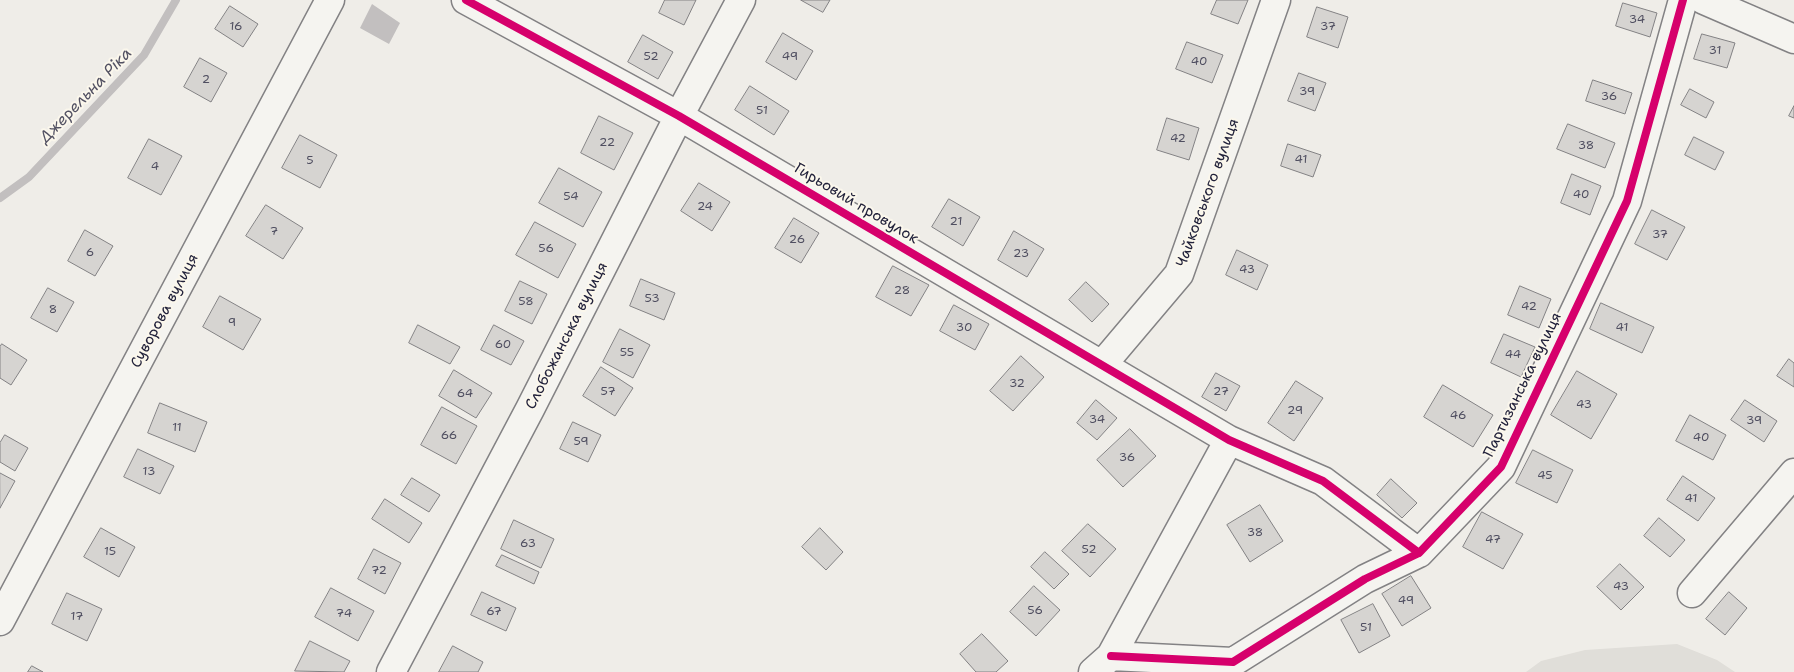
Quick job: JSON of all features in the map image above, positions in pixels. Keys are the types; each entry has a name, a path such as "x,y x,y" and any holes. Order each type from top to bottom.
{"street":[{"name":"Суворова вулиця","path":"0,621 330,0"},
{"name":"Гирьовий провулок","path":"466,0 679,116 1229,440 1323,481 1419,553"},
{"name":"Слобожанська вулиця","path":"391,672 530,409 679,116 742,0"},
{"name":"Чайковського вулиця","path":"1102,365 1179,274 1276,0"},
{"name":"Партизанська вулиця","path":"1102,664 1232,662 1365,579 1419,553 1501,466 1627,201 1683,0"},
{"path":"1704,0 1794,38"},
{"path":"1102,664 1229,440"},
{"path":"1692,593 1794,473"}],"shaded area":[{"path":"372,4 400,23 389,44 360,28"},
{"path":"1677,644 1717,660 1735,672 1526,672 1541,661 1585,650"}],"building":[{"path":"665,0 696,0 684,25 659,13"},
{"path":"801,0 830,0 823,12"},
{"path":"1217,0 1248,0 1238,24 1211,14"},
{"path":"1623,3 1657,13 1650,37 1616,26"},
{"path":"230,6 258,24 243,47 215,29"},
{"path":"1317,7 1348,17 1338,48 1307,37"},
{"path":"783,33 813,51 796,80 766,62"},
{"path":"1702,34 1735,43 1727,68 1694,59"},
{"path":"643,35 673,52 658,79 628,62"},
{"path":"1187,42 1223,55 1212,83 1176,69"},
{"path":"200,58 227,73 211,102 184,87"},
{"path":"1299,73 1326,83 1315,111 1288,101"},
{"path":"1593,80 1632,93 1625,114 1586,101"},
{"path":"750,86 789,111 774,135 735,110"},
{"path":"1690,89 1714,102 1706,118 1681,105"},
{"path":"1794,106 1794,118 1789,116"},
{"path":"599,116 633,133 614,170 581,153"},
{"path":"1167,118 1199,128 1189,160 1157,150"},
{"path":"1568,124 1615,143 1605,168 1557,149"},
{"path":"300,135 337,155 320,188 282,168"},
{"path":"1694,137 1724,152 1715,170 1685,155"},
{"path":"149,139 182,156 161,195 128,178"},
{"path":"1288,144 1321,155 1313,177 1281,166"},
{"path":"559,168 602,192 583,227 539,203"},
{"path":"1572,174 1601,186 1590,215 1561,203"},
{"path":"699,183 730,202 712,231 681,211"},
{"path":"949,199 980,217 963,246 932,227"},
{"path":"266,205 303,228 283,259 246,236"},
{"path":"1652,210 1685,227 1667,260 1635,244"},
{"path":"794,218 819,233 801,263 775,248"},
{"path":"535,222 576,244 558,278 516,255"},
{"path":"85,230 113,246 95,276 68,261"},
{"path":"1014,231 1044,249 1027,277 998,260"},
{"path":"1237,250 1268,265 1257,290 1226,275"},
{"path":"893,266 929,285 911,316 876,297"},
{"path":"641,279 675,293 664,320 630,306"},
{"path":"520,281 547,294 532,324 505,311"},
{"path":"1086,282 1109,304 1092,322 1069,300"},
{"path":"1520,286 1551,299 1539,328 1508,315"},
{"path":"48,288 74,302 57,332 31,318"},
{"path":"220,296 261,319 243,350 203,327"},
{"path":"1601,303 1654,327 1642,353 1590,329"},
{"path":"954,305 989,324 975,350 940,331"},
{"path":"418,325 460,347 450,364 409,343"},
{"path":"494,325 524,341 511,365 481,350"},
{"path":"620,329 650,345 633,378 603,362"},
{"path":"1504,334 1535,347 1521,377 1491,363"},
{"path":"2,344 27,360 11,385 0,378 0,347"},
{"path":"1021,356 1044,377 1013,411 990,391"},
{"path":"1789,359 1794,363 1794,387 1777,376"},
{"path":"601,367 633,388 615,416 583,396"},
{"path":"454,370 492,393 476,418 439,396"},
{"path":"1577,371 1617,394 1591,439 1551,415"},
{"path":"1216,373 1240,386 1226,411 1202,397"},
{"path":"1296,381 1323,398 1294,441 1268,423"},
{"path":"1443,385 1493,415 1473,447 1424,417"},
{"path":"1096,400 1117,418 1097,440 1077,423"},
{"path":"1745,400 1777,421 1764,442 1731,420"},
{"path":"160,403 207,422 195,452 148,433"},
{"path":"442,407 477,426 456,464 421,445"},
{"path":"1690,415 1726,435 1713,460 1676,441"},
{"path":"573,422 601,435 588,462 560,449"},
{"path":"1130,429 1156,456 1123,487 1097,460"},
{"path":"5,435 28,448 15,471 0,462 0,443"},
{"path":"138,449 174,466 160,494 124,477"},
{"path":"1533,450 1573,470 1557,503 1516,483"},
{"path":"0,473 15,481 0,508"},
{"path":"1683,476 1715,498 1698,521 1667,500"},
{"path":"412,478 440,495 429,512 401,495"},
{"path":"1391,479 1417,503 1402,518 1377,495"},
{"path":"385,499 422,523 409,543 372,519"},
{"path":"1260,505 1283,541 1250,562 1227,525"},
{"path":"1482,512 1523,534 1503,569 1463,547"},
{"path":"1659,518 1685,540 1670,557 1644,536"},
{"path":"514,520 554,539 541,568 501,549"},
{"path":"1088,524 1116,549 1090,577 1062,551"},
{"path":"101,528 135,547 119,577 84,557"},
{"path":"820,528 843,552 826,570 802,547"},
{"path":"374,549 401,563 385,594 358,579"},
{"path":"1045,552 1069,574 1054,589 1031,567"},
{"path":"502,555 539,572 534,584 496,566"},
{"path":"1620,564 1644,587 1621,610 1597,587"},
{"path":"1411,576 1431,608 1402,626 1382,594"},
{"path":"1034,586 1060,610 1036,636 1010,612"},
{"path":"331,588 374,611 358,641 315,617"},
{"path":"482,592 516,608 506,631 471,615"},
{"path":"1729,592 1747,608 1725,635 1706,619"},
{"path":"67,593 102,609 87,641 52,624"},
{"path":"1373,604 1390,636 1359,653 1341,620"},
{"path":"982,634 1008,661 996,672 976,672 960,654"},
{"path":"310,641 350,661 344,672 295,671"},
{"path":"453,646 483,662 478,672 439,672"},
{"path":"32,666 43,672 28,672"}],"waterway":[{"name":"Джерельна Ріка","path":"0,198 29,177 144,55 176,0"}],"cycle path":[{"path":"466,0 679,116 1229,440 1323,481 1419,553"},
{"path":"1111,656 1233,662 1365,579 1419,553 1501,467 1627,201 1683,0"}]}
